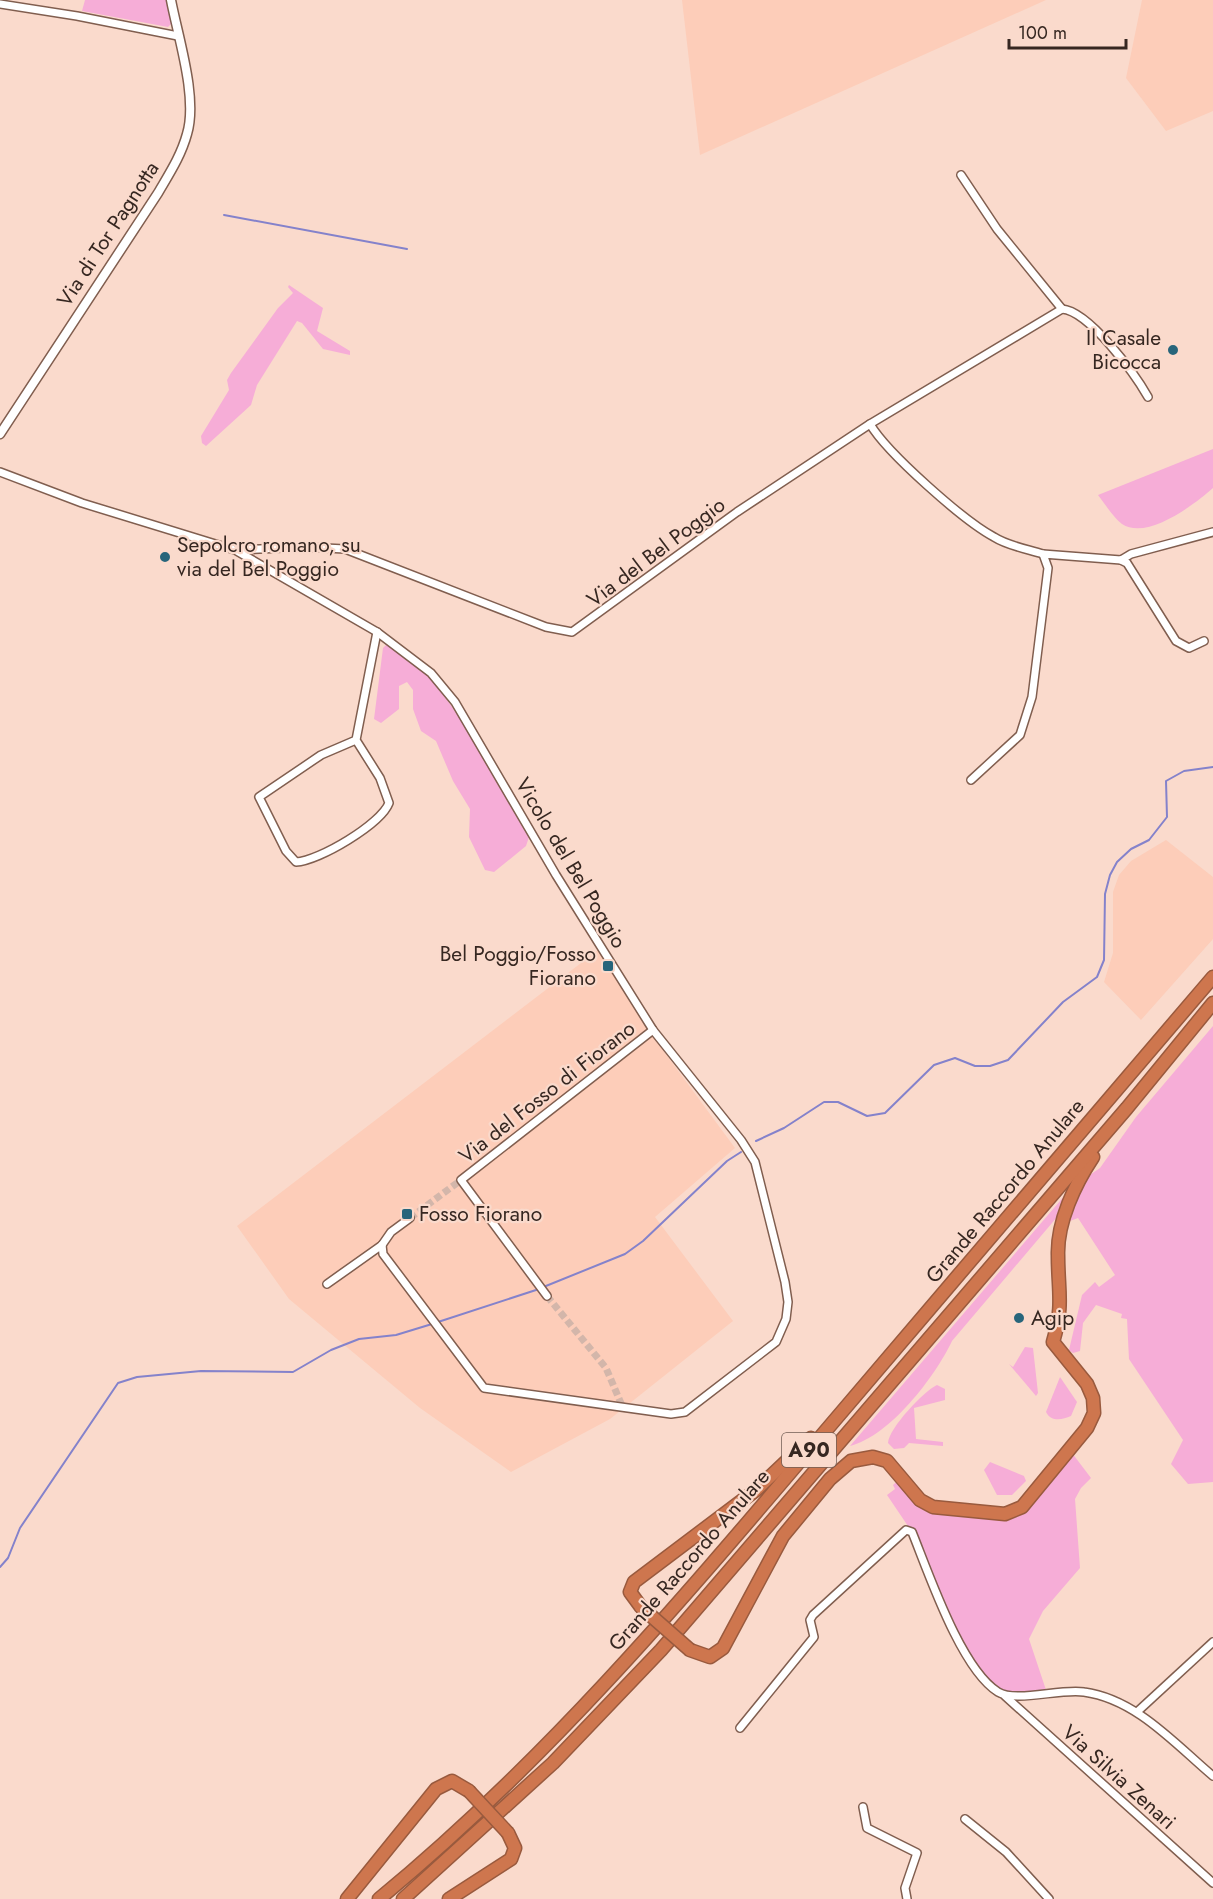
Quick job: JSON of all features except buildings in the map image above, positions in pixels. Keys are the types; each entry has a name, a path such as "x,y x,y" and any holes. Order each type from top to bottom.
{"highway":[{"name":"Grande Raccordo Anulare","path":"380,1899 465,1824 612,1678 1213,977"},
{"name":"Grande Raccordo Anulare","path":"403,1899 553,1763 661,1650 1127,1108 1213,1003"},
{"path":"857,1394 756,1490 634,1582 630,1592 641,1607 690,1650 710,1657 723,1648 783,1536 830,1479 851,1461 873,1457 887,1461 917,1497 928,1505 1005,1514 1019,1509 1028,1501 1082,1434 1092,1418 1094,1402 1087,1384 1053,1342 1061,1301 1057,1253 1066,1212 1078,1184 1091,1159 1127,1108"},
{"path":"346,1899 436,1789 452,1781 469,1791 508,1833 515,1848 511,1859 449,1899"}],"street":[{"name":"Via di Tor Pagnotta","path":"0,434 158,193 180,154 190,118 171,0"},
{"path":"0,4 77,16 178,36"},
{"path":"961,175 997,229 1062,309 1075,314 1110,345 1130,368 1148,397"},
{"path":"1062,309 870,424 907,465 972,523 996,539 1043,554 1121,560 1131,554 1213,532"},
{"name":"Via del Bel Poggio","path":"235,550 305,547 345,549 546,627 572,632 737,512 870,424"},
{"name":"Vicolo del Bel Poggio","path":"0,472 82,503 235,550 377,632 411,655 450,694 556,875 653,1030 741,1140 755,1162 788,1302 783,1330 776,1342 685,1412 670,1414 623,1408 484,1388 383,1254 382,1245"},
{"path":"972,780 1020,735 1032,696 1048,568 1043,554"},
{"path":"1121,560 1132,571 1176,641 1189,648 1204,641"},
{"path":"356,740 321,755 259,797 286,851 296,862 317,857 376,821 387,808 389,798 356,740 377,632"},
{"name":"Via del Fosso di Fiorano","path":"547,1296 460,1180 653,1030"},
{"path":"327,1284 382,1245 391,1232 410,1218"},
{"name":"Via Silvia Zenari","path":"740,1728 812,1639 815,1633 811,1617 906,1530 912,1532 968,1659 992,1688 1005,1696 1213,1883"},
{"path":"1137,1712 1213,1642"},
{"path":"1005,1696 1081,1691 1099,1695 1137,1712 1213,1776"},
{"path":"863,1807 866,1827 917,1853 906,1884 907,1899"},
{"path":"965,1819 1006,1852 1049,1899"}],"shaded area":[{"path":"85,0 166,0 172,23 168,27 82,11"},
{"path":"682,0 1046,0 700,155"},
{"path":"1142,0 1213,0 1213,111 1166,131 1126,78"},
{"path":"289,285 323,308 317,331 350,351 350,355 323,349 302,323 297,321 257,385 251,405 206,446 202,443 201,436 229,390 227,380 278,308 293,293"},
{"path":"1213,449 1213,488 1183,511 1157,524 1144,528 1132,528 1122,524 1098,495"},
{"path":"386,645 404,653 425,672 445,698 486,760 529,837 526,846 494,872 485,870 469,837 470,809 453,781 436,741 421,731 413,709 413,690 407,682 399,686 399,709 381,723 374,719 383,648"},
{"path":"1166,840 1213,877 1213,939 1141,1020 1104,982 1113,953 1113,892 1119,875 1131,861"},
{"path":"598,950 665,1053 735,1148 655,1217 733,1321 610,1419 511,1472 420,1408 289,1299 237,1226"},
{"path":"1213,1026 1213,1482 1188,1484 1171,1464 1183,1440 1129,1359 1127,1319 1121,1318 1122,1314 1096,1305 1083,1323 1080,1351 1073,1353 1069,1350 1082,1295 1095,1282 1099,1287 1115,1275 1078,1218 1070,1221 1069,1219 1078,1183 1100,1168 1136,1117"},
{"path":"1072,1187 1063,1210 952,1341 935,1371 910,1403 880,1430 850,1446"},
{"path":"1025,1347 1033,1348 1038,1393 1036,1396 1009,1364 1013,1367"},
{"path":"1060,1377 1077,1402 1071,1416 1057,1419 1046,1412"},
{"path":"937,1385 945,1389 945,1400 914,1408 916,1439 943,1442 943,1446 909,1443 904,1448 894,1449 888,1443 894,1428 916,1402"},
{"path":"1069,1449 1091,1478 1081,1488 1075,1499 1080,1568 1043,1611 1029,1639 1047,1693 1014,1696 994,1689 964,1650 912,1532 887,1495 895,1489 893,1485 900,1479 923,1503 1014,1511"},
{"path":"990,1462 1024,1476 1026,1481 1012,1495 997,1495 984,1470"}],"waterway":[{"path":"224,215 407,249"},
{"path":"756,1141 784,1128 824,1102 838,1102 867,1116 885,1113 934,1065 955,1058 975,1066 990,1066 1008,1060 1063,1002 1097,977 1104,960 1105,894 1110,875 1117,862 1131,849 1149,840 1167,817 1166,781 1184,771 1213,767"},
{"path":"438,1322 536,1290 625,1254 643,1241 727,1161 741,1152"},
{"path":"0,1567 8,1558 20,1528 118,1383 137,1377 201,1371 293,1372 331,1350 359,1339 396,1335 432,1324"}],"tunnel":[{"path":"410,1218 461,1180"},
{"path":"547,1296 606,1368 623,1408"}],"place":[{"name":"Il Casale Bicocca","path":"1173,350"},
{"name":"Sepolcro romano, su via del Bel Poggio","path":"165,557"},
{"name":"Bel Poggio/Fosso Fiorano","path":"608,966"},
{"name":"Fosso Fiorano","path":"407,1214"},
{"name":"Agip","path":"1019,1318"}]}
